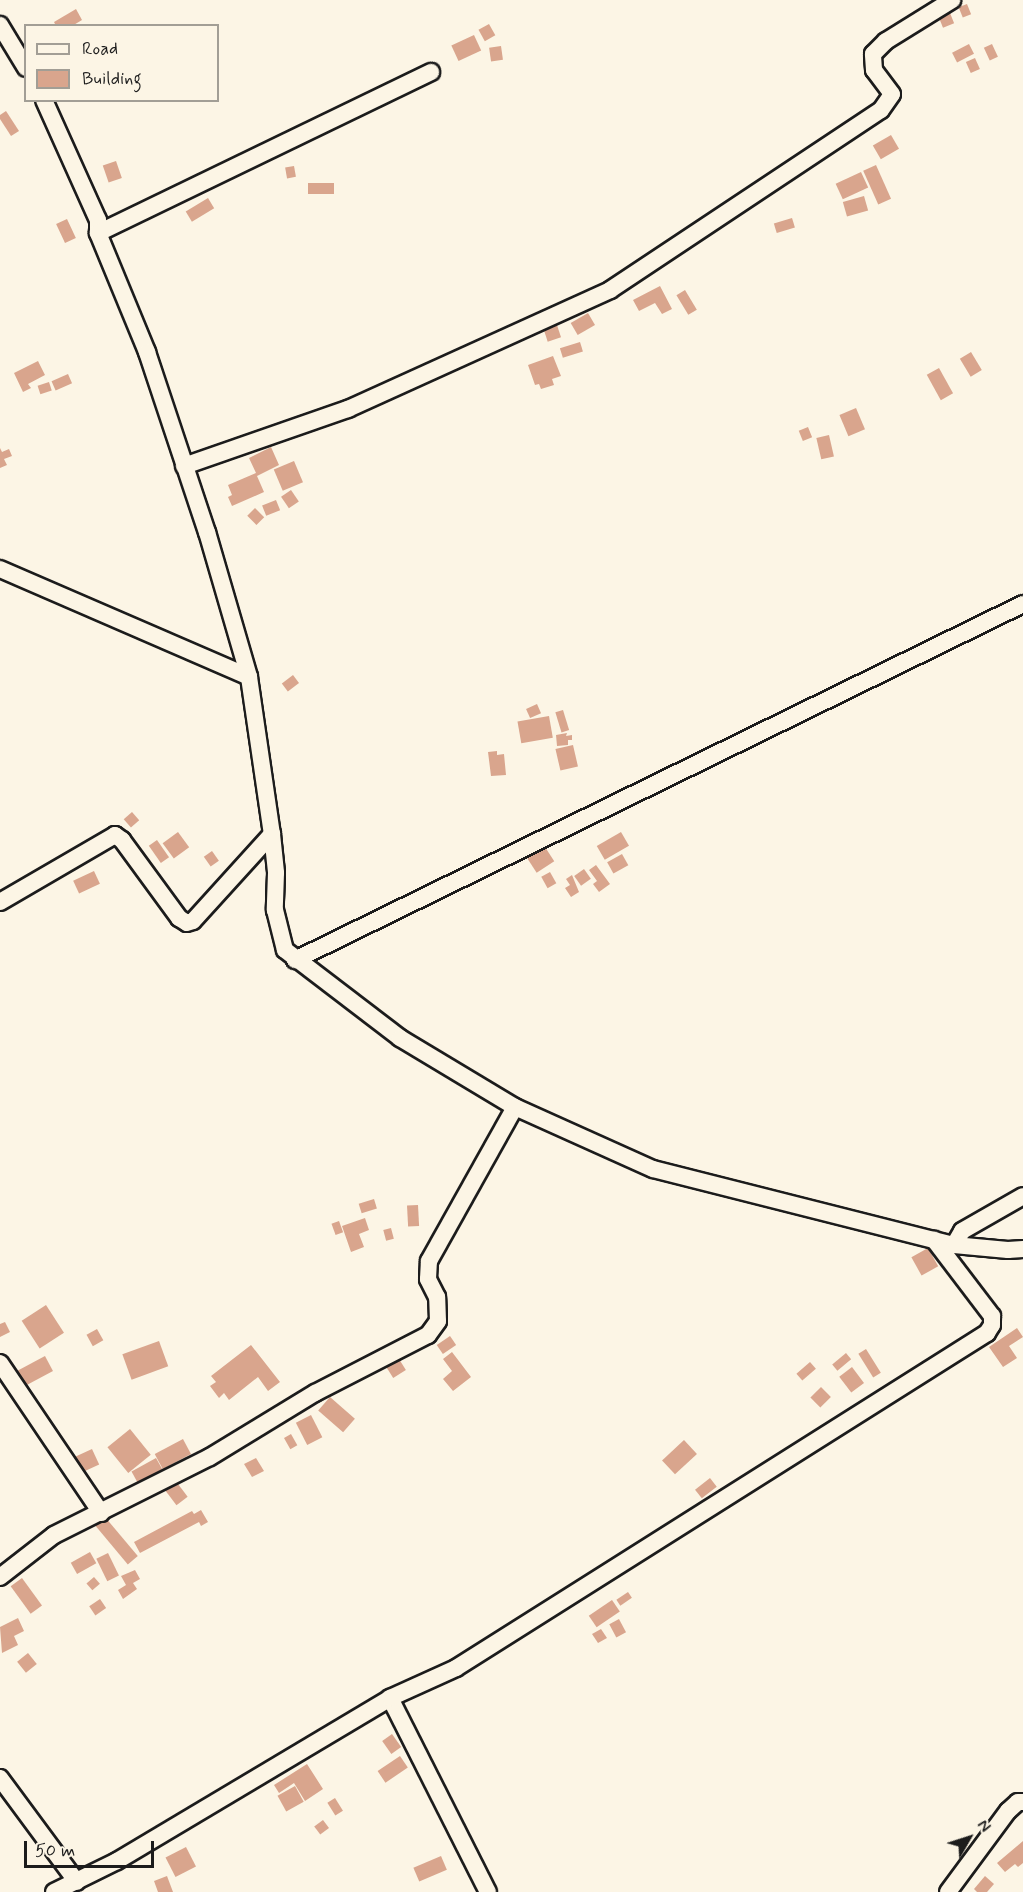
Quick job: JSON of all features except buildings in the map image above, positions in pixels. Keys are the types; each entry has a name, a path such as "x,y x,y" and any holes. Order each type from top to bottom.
{"street":[{"path":"184,466 348,409 610,290 881,110 892,94 874,70 873,54 886,41 952,0"},
{"path":"0,25 24,65"},
{"path":"98,232 431,72"},
{"path":"45,102 98,220 98,232 147,352 207,532 249,677 272,834 278,930 285,950 295,960 400,1038 515,1107 653,1169 954,1245 1008,1250 1023,1249"},
{"path":"0,569 249,677"},
{"path":"295,960 1023,604"},
{"path":"0,902 115,835 122,840 178,918 187,923 193,921 272,834"},
{"path":"0,1577 54,1535 210,1457 315,1393 428,1335 438,1321 437,1297 428,1279 429,1261 515,1107"},
{"path":"954,1245 962,1231 1023,1196"},
{"path":"54,1892 117,1861 390,1698 456,1668 987,1333 992,1325 992,1316 934,1240"},
{"path":"0,1363 100,1513"},
{"path":"390,1698 488,1892"},
{"path":"0,1778 77,1882"},
{"path":"948,1892 1008,1811 1021,1799"}]}
